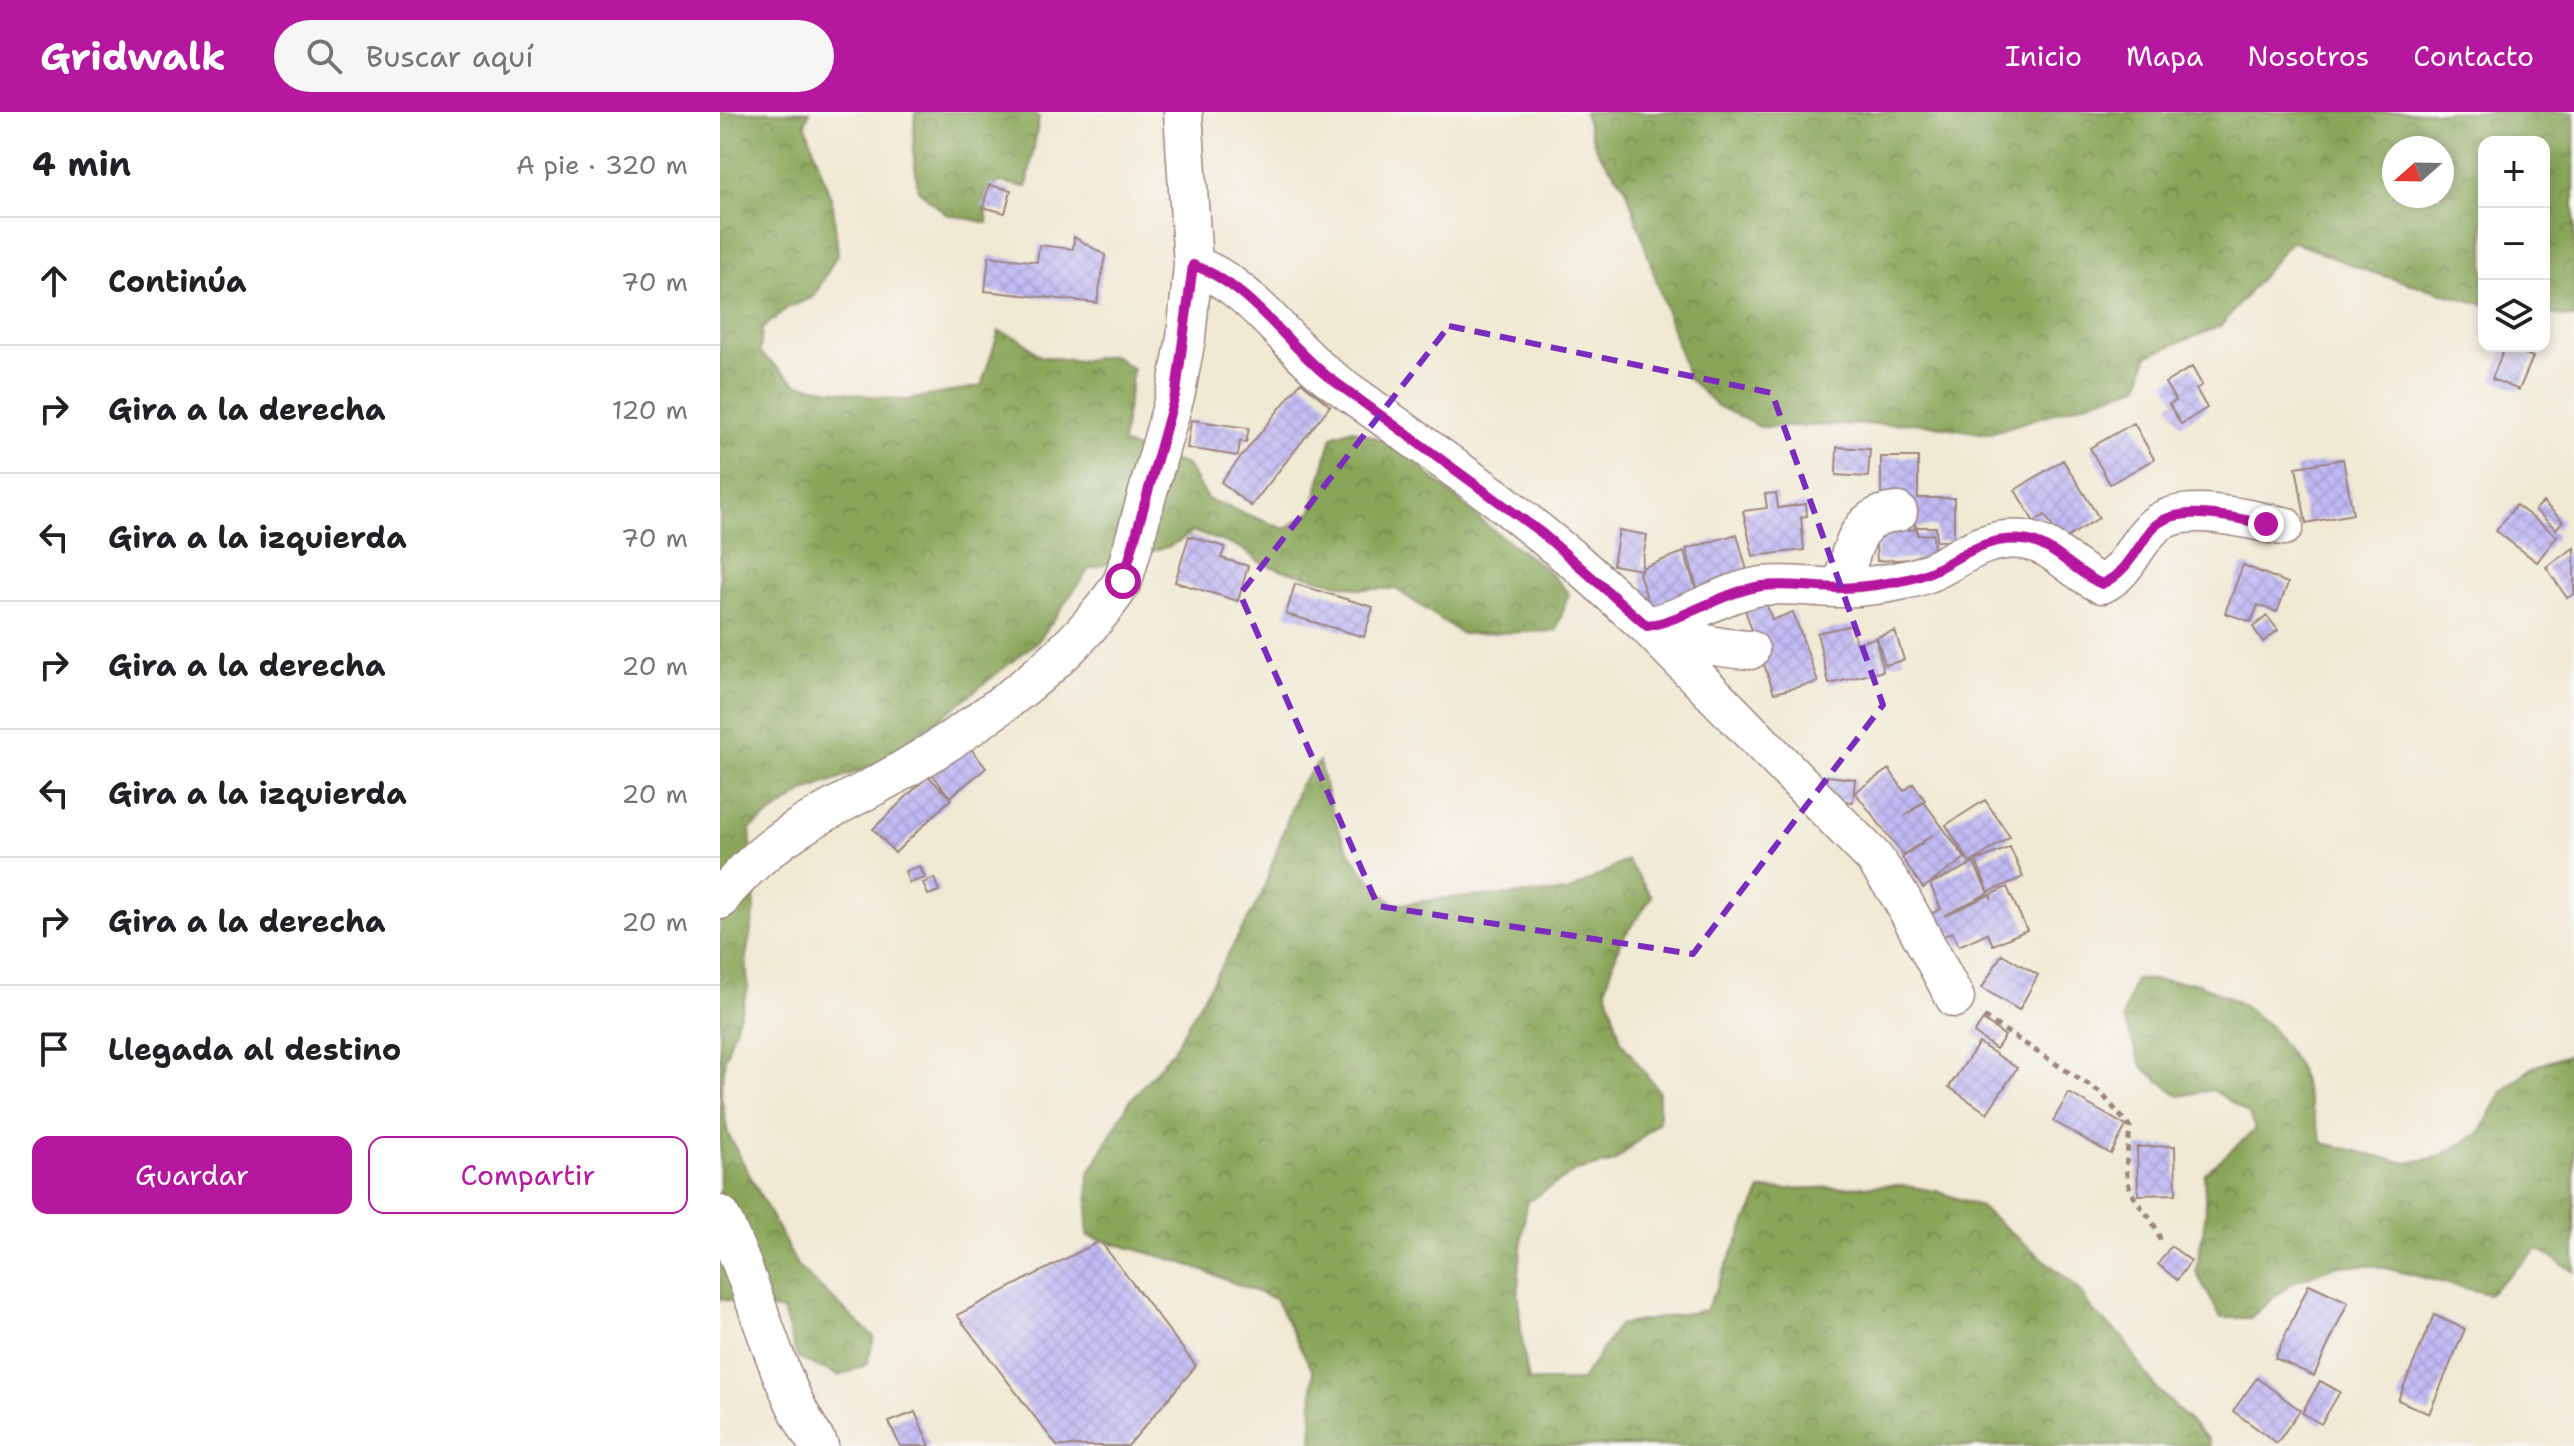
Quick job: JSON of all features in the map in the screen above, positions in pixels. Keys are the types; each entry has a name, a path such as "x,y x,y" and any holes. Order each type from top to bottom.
{"street":[{"path":"720,900 788,832 912,765 1000,704 1056,658 1107,606 1123,581 1176,392 1193,265 1183,112"},
{"path":"1193,265 1231,281 1298,353 1660,624 1874,858 1900,896 1955,998"},
{"path":"1853,569 1857,535 1867,521 1876,514 1898,512"},
{"path":"1660,624 1761,586 1853,569 1912,579 1935,570 1972,547 2022,540 2041,544 2087,578 2102,584 2115,578 2131,561 2150,529 2160,522 2214,512 2284,526"},
{"path":"1660,624 1696,641 1750,650"},
{"path":"720,1215 744,1262 799,1416 819,1446"}],"path":[{"path":"1955,998 2102,1094 2118,1108 2130,1127 2127,1160 2131,1191 2156,1224 2160,1240"}],"highlighted area":[{"path":"1449,326 1772,393 1883,705 1693,954 1378,906 1240,594"}],"green space":[{"path":"720,112 810,112 805,123 833,205 838,253 814,297 787,308 762,329 760,353 797,384 907,400 981,386 999,331 1020,339 1040,356 1078,361 1113,355 1133,369 1122,444 1187,465 1207,499 1285,529 1312,511 1332,436 1352,429 1390,443 1413,460 1485,524 1546,569 1569,593 1556,631 1462,634 1396,589 1360,589 1279,569 1261,563 1239,547 1194,532 1170,546 1089,569 1039,640 956,706 875,765 805,791 750,829 755,910 746,956 748,989 725,1058 721,1095 728,1134 798,1267 874,1337 867,1364 840,1376 797,1358 783,1311 720,1299"},
{"path":"915,112 1032,112 1039,118 1027,187 1000,182 984,194 988,223 946,214 918,190 913,150"},
{"path":"1584,112 2574,112 2574,318 2550,314 2550,136 2478,136 2478,303 2370,272 2291,241 2221,326 2148,355 2139,386 1987,434 1918,423 1760,427 1716,405 1688,378 1626,188 1596,149"},
{"path":"1319,762 1344,841 1364,872 1395,905 1447,898 1568,892 1627,860 1652,897 1620,942 1606,988 1621,1041 1659,1091 1659,1122 1614,1162 1576,1171 1527,1202 1519,1292 1521,1334 1529,1381 1581,1381 1619,1325 1706,1310 1761,1190 1900,1185 1936,1191 1979,1206 2076,1286 2092,1310 2122,1337 2155,1387 2208,1439 2210,1446 1312,1446 1313,1371 1275,1299 1181,1262 1087,1236 1089,1173 1129,1102 1172,1052 1261,896 1299,786"},
{"path":"2135,979 2198,983 2238,1002 2270,1026 2297,1064 2323,1143 2406,1163 2439,1157 2481,1132 2502,1092 2533,1067 2574,1053 2574,1272 2538,1249 2488,1294 2377,1266 2338,1265 2291,1283 2250,1318 2221,1318 2196,1272 2206,1214 2204,1174 2255,1130 2249,1114 2213,1090 2179,1096 2143,1068 2123,1018"}],"building":[{"path":"989,185 1011,190 1005,213 983,207"},
{"path":"1074,237 1105,255 1097,303 985,291 989,256 1037,262 1039,245 1073,249"},
{"path":"2503,352 2520,352 2533,357 2519,390 2492,379"},
{"path":"2192,367 2202,385 2196,389 2207,408 2181,424 2169,404 2176,401 2165,383"},
{"path":"1301,382 1330,406 1251,506 1221,482"},
{"path":"1191,420 1249,428 1246,443 1240,441 1238,456 1187,448"},
{"path":"2134,423 2154,459 2110,484 2090,448"},
{"path":"1837,447 1870,449 1868,477 1836,475"},
{"path":"1881,457 1918,457 1918,498 1954,498 1954,541 1936,541 1936,527 1915,527 1915,519 1881,498"},
{"path":"2343,459 2353,514 2306,523 2296,467"},
{"path":"2063,460 2099,518 2061,541 2045,515 2034,522 2015,490"},
{"path":"1776,493 1778,508 1806,504 1807,516 1801,517 1804,550 1753,556 1743,511 1767,508 1765,494"},
{"path":"2543,502 2563,521 2556,529 2535,510"},
{"path":"2516,505 2557,536 2537,562 2496,531"},
{"path":"1917,529 1917,535 1933,534 1934,558 1877,561 1875,532"},
{"path":"1619,530 1647,535 1641,570 1613,565"},
{"path":"1737,534 1751,585 1701,601 1686,549"},
{"path":"1189,536 1225,547 1221,558 1248,566 1238,601 1175,582"},
{"path":"2574,548 2574,594 2567,598 2546,567"},
{"path":"1684,552 1700,602 1653,617 1639,573 1644,567"},
{"path":"2243,565 2288,583 2277,612 2258,605 2251,622 2225,613"},
{"path":"1295,584 1373,607 1364,637 1286,614"},
{"path":"1766,603 1772,620 1793,612 1818,682 1774,693 1745,610"},
{"path":"2267,616 2278,630 2263,642 2253,627"},
{"path":"1852,625 1856,643 1876,638 1883,671 1829,684 1817,633"},
{"path":"1895,631 1904,660 1885,665 1877,637"},
{"path":"968,745 986,768 950,797 932,774"},
{"path":"1889,769 1904,791 1913,784 1925,800 1905,816 1924,802 1965,858 1923,888 1902,858 1932,835 1903,855 1855,792"},
{"path":"928,776 951,799 895,853 873,829"},
{"path":"1827,776 1855,779 1853,802 1825,799"},
{"path":"1985,800 2010,837 1970,863 1946,825"},
{"path":"2010,847 2023,877 1989,892 1976,861"},
{"path":"1974,863 1988,893 1944,916 1989,895 1992,899 1990,895 2007,887 2027,930 1993,945 1987,933 1959,946 1952,932 1932,942 1920,919 1941,909 1930,884"},
{"path":"920,866 925,878 909,883 905,871"},
{"path":"934,878 939,891 928,895 923,883"},
{"path":"2002,954 2038,975 2019,1010 1982,988"},
{"path":"1983,1020 2005,1036 1996,1049 1974,1033"},
{"path":"1979,1043 2017,1068 1987,1113 1949,1087"},
{"path":"2069,1093 2126,1126 2111,1154 2053,1121"},
{"path":"2175,1146 2176,1194 2138,1195 2137,1147"},
{"path":"1100,1241 1196,1366 1128,1446 1057,1446 957,1315"},
{"path":"2171,1246 2191,1261 2177,1280 2158,1264"},
{"path":"2309,1284 2348,1302 2314,1376 2275,1358"},
{"path":"2434,1315 2465,1329 2429,1414 2398,1400"},
{"path":"2257,1378 2300,1410 2277,1443 2233,1411"},
{"path":"2320,1381 2340,1392 2321,1424 2302,1413"},
{"path":"915,1412 930,1446 900,1446 889,1422"}],"route":[{"path":"1123,581 1141,526 1149,482 1176,392 1186,338 1193,265 1231,281 1298,353 1543,534 1647,626 1672,622 1761,586 1841,588 1912,579 1935,570 1972,547 1992,542 2022,540 2041,544 2087,578 2102,584 2115,578 2131,561 2150,529 2160,522 2214,512 2266,524"}]}
